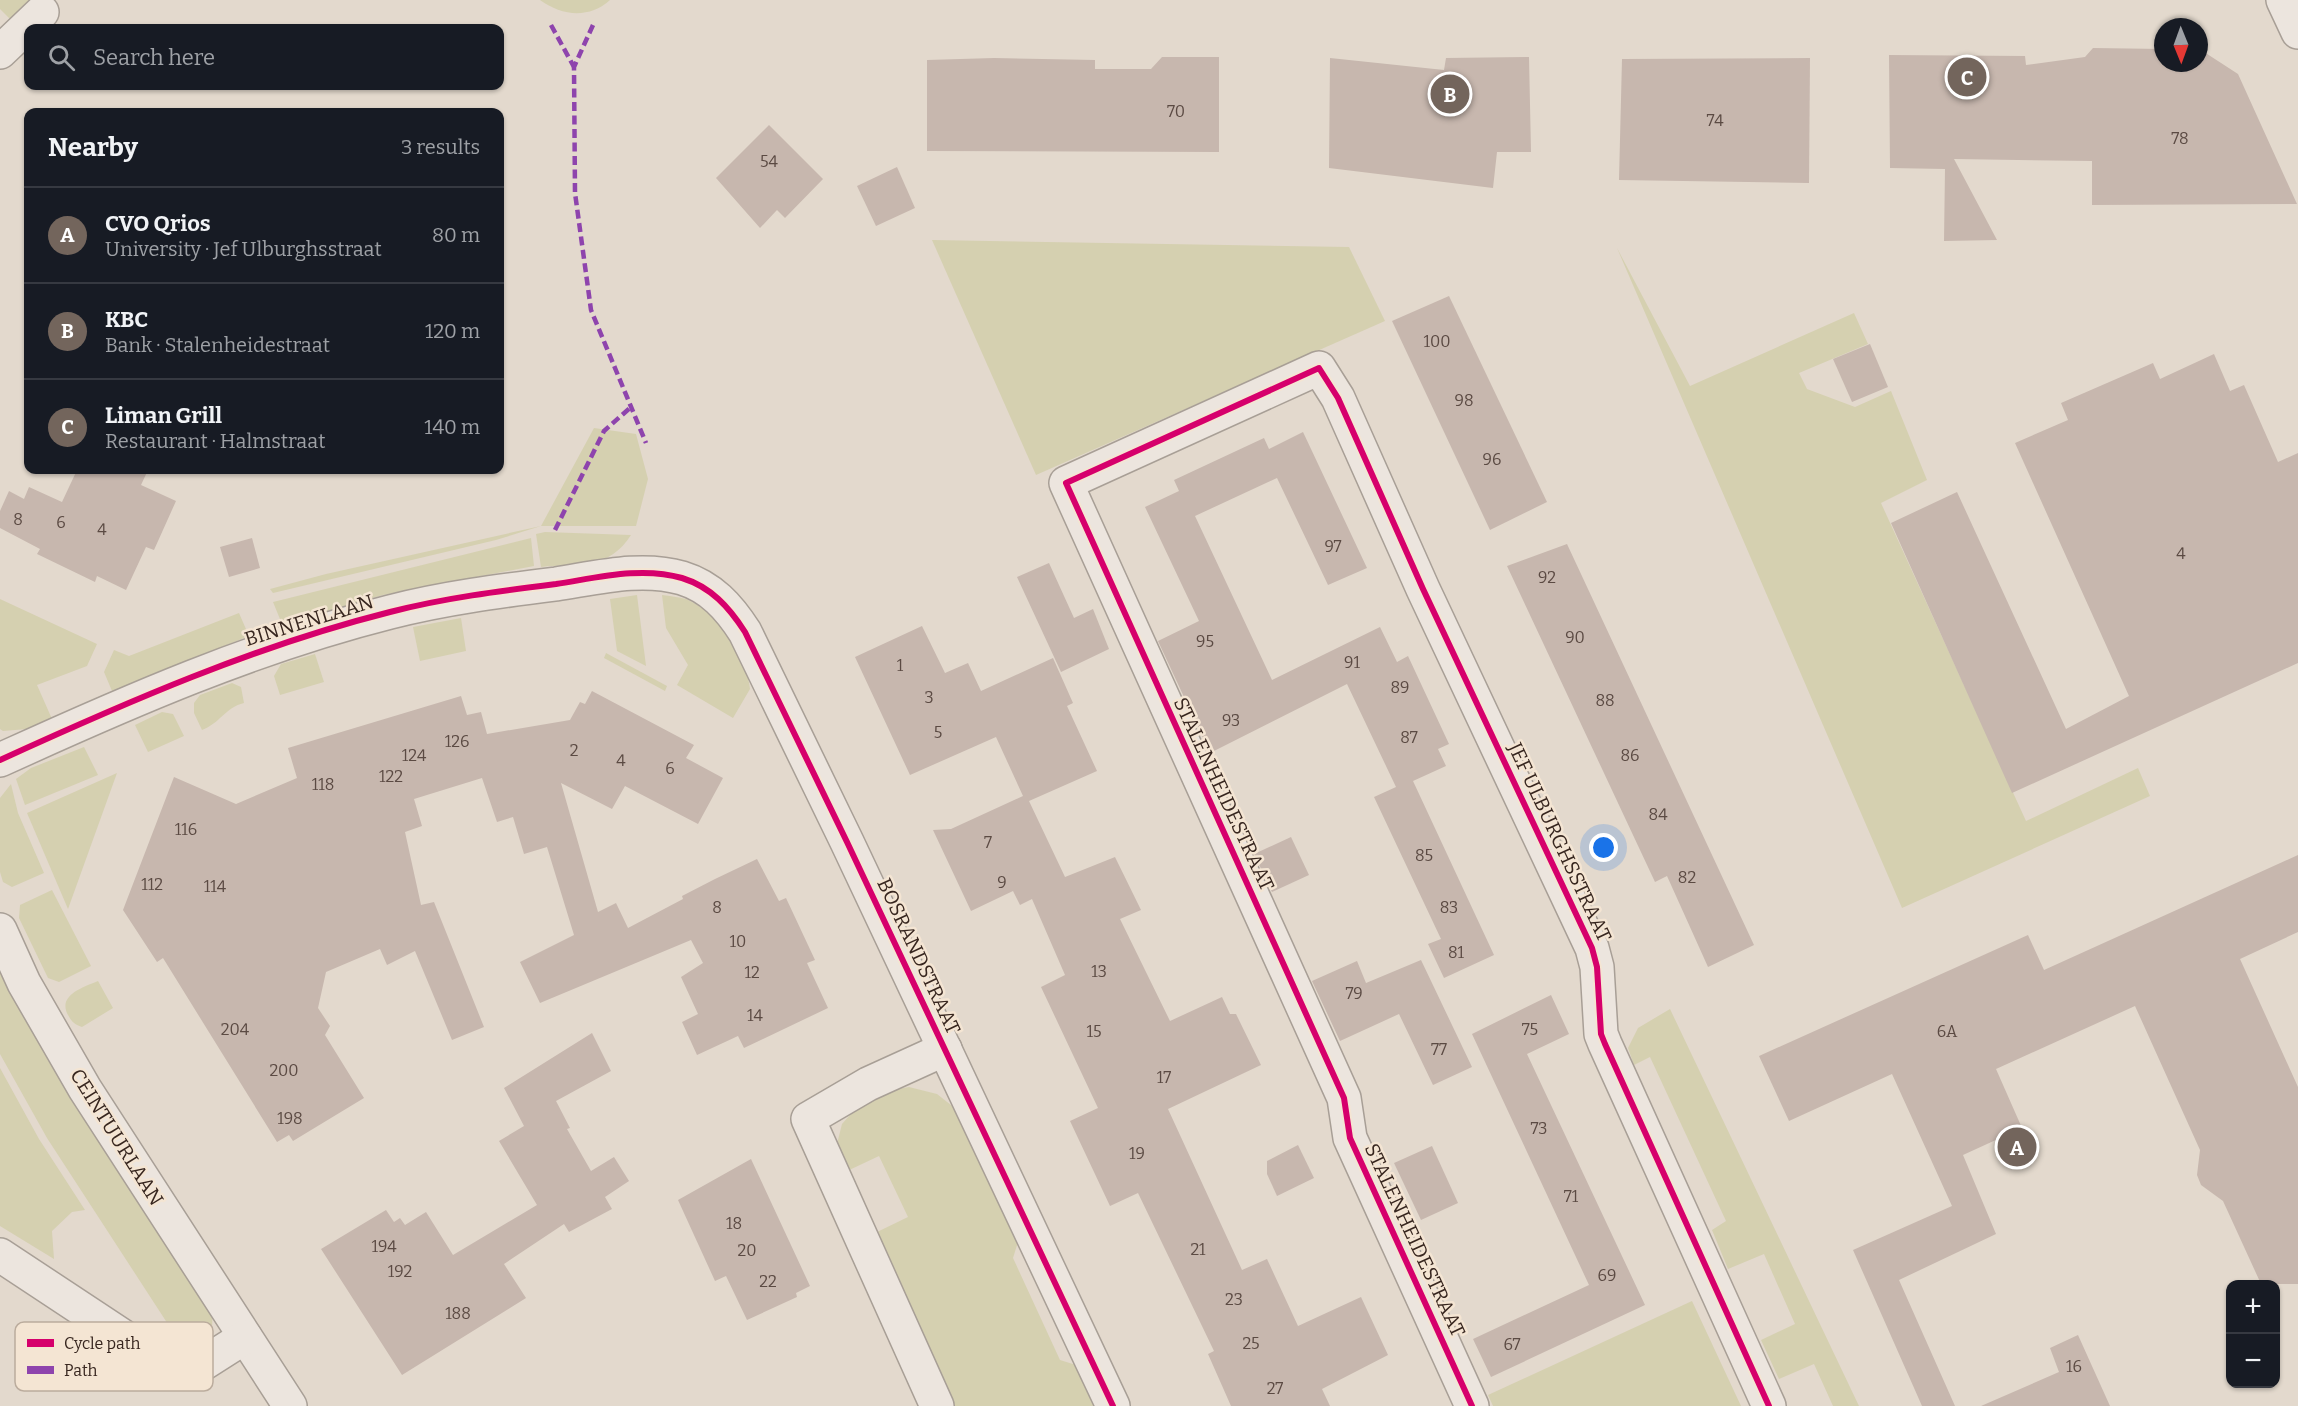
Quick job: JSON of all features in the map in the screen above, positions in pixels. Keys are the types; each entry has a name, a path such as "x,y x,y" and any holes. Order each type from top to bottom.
{"street":[{"path":"2283,0 2298,32"},
{"path":"29,24 42,12"},
{"path":"0,52 24,29"},
{"name":"STALENHEIDESTRAAT","path":"1338,398 1318,369 1066,483 1344,1098 1350,1138 1472,1406"},
{"name":"JEF ULBURGHSSTRAAT","path":"1338,398 1424,589 1592,948 1597,967 1601,1034 1768,1406"},
{"name":"BINNENLAAN","path":"0,760 53,735 210,669 303,636 392,611 505,589 645,572"},
{"name":"BOSRANDSTRAAT","path":"645,572 680,578 705,587 730,609 745,632 847,842 1113,1406"},
{"name":"CEINTUURLAAN","path":"0,930 24,982 84,1089 290,1406"},
{"name":"BOSRANDSTRAAT","path":"937,1406 808,1119 868,1084 945,1049"},
{"path":"0,1255 101,1322"},
{"path":"213,1357 245,1337"}],"shaded area":[{"path":"0,0 32,0 11,20 0,9"},
{"path":"540,0 610,0 593,10 575,13 557,9"},
{"path":"932,240 1349,247 1385,321 1036,475"},
{"path":"1617,248 1690,386 1854,313 1868,344 1799,373 1807,389 1855,407 1891,391 1927,480 1881,503 2026,821 2138,768 2150,796 1902,908"},
{"path":"594,428 636,434 648,479 636,526 541,526"},
{"path":"541,526 496,540 273,593 270,589 326,574"},
{"path":"545,532 631,535 613,554 592,563 541,567 536,534"},
{"path":"531,538 534,566 383,595 282,624 273,602"},
{"path":"637,595 646,666 617,651 610,599"},
{"path":"662,595 686,599 697,605 719,624 728,636 743,663 750,689 733,718 677,685 688,665 666,628"},
{"path":"0,599 97,644 87,666 37,685 52,719 27,729 3,731 0,729"},
{"path":"239,613 249,636 112,691 104,672 114,650 129,656"},
{"path":"461,618 466,651 420,661 413,627"},
{"path":"606,653 667,686 665,691 604,658"},
{"path":"315,654 324,682 280,695 274,676 281,664"},
{"path":"232,683 241,687 244,703 232,708 202,730 194,713 194,703 200,695"},
{"path":"162,712 173,714 184,736 148,752 135,725"},
{"path":"84,747 98,775 25,805 16,779 31,768"},
{"path":"117,773 68,909 27,813"},
{"path":"11,784 18,813 44,873 12,887 3,882 0,872 0,798"},
{"path":"52,890 91,966 59,982 48,978 19,918 20,905"},
{"path":"0,967 73,1101 212,1314 212,1322 167,1322 47,1138 0,1054"},
{"path":"98,981 113,1008 82,1027 75,1024 69,1017 66,1002 74,993"},
{"path":"1670,1009 1859,1406 1833,1406 1814,1364 1779,1379 1761,1340 1795,1324 1764,1254 1728,1269 1712,1230 1726,1221 1650,1057 1634,1065 1628,1048 1638,1028"},
{"path":"0,1068 39,1139 85,1210 72,1212 52,1231 54,1259 0,1226"},
{"path":"909,1087 937,1094 956,1109 1018,1242 1013,1258 1060,1360 1076,1365 1095,1406 955,1406 875,1233 908,1217 879,1156 845,1172 836,1148 842,1124 856,1108 882,1092"},
{"path":"1692,1301 1741,1406 1493,1406 1488,1395"}],"building":[{"path":"2093,48 2154,49 2154,72 2208,72 2208,55 2238,74 2297,204 2092,205 2092,161 1954,159 1997,240 1944,241 1945,169 1890,168 1889,55 2025,56 2026,65 2085,57"},
{"path":"1162,57 1219,57 1219,152 927,151 927,60 994,58 1095,60 1095,69 1151,69"},
{"path":"1529,57 1531,152 1497,152 1493,188 1329,168 1330,58 1444,70 1446,58"},
{"path":"1810,58 1809,183 1619,180 1622,59"},
{"path":"769,125 823,179 785,218 777,210 760,228 716,178"},
{"path":"897,167 915,208 876,226 857,186"},
{"path":"1449,296 1547,502 1490,530 1392,321"},
{"path":"1870,344 1888,387 1852,402 1833,359"},
{"path":"2214,354 2230,391 2244,385 2278,462 2298,453 2298,663 2012,793 1891,523 1957,492 2066,729 2129,696 2015,443 2068,420 2061,403 2153,363 2160,379"},
{"path":"1303,432 1367,568 1328,585 1277,478 1195,516 1272,680 1380,627 1397,662 1408,656 1449,744 1438,749 1446,766 1413,781 1494,955 1444,978 1428,944 1441,939 1374,797 1396,787 1347,684 1210,753 1158,641 1199,621 1145,507 1179,491 1174,480 1264,438 1269,449"},
{"path":"75,474 146,474 141,485 176,501 154,550 146,547 126,590 97,576 95,582 37,554 40,549 0,528 0,511 9,491 24,499 29,487 62,502"},
{"path":"252,538 260,568 229,577 220,547"},
{"path":"1567,544 1754,945 1708,967 1667,876 1655,882 1507,566"},
{"path":"1049,563 1074,618 1093,609 1109,649 1061,672 1017,577"},
{"path":"922,626 945,673 968,663 981,691 1053,658 1073,703 1067,706 1097,771 1029,801 1065,877 1115,857 1141,910 1120,919 1170,1021 1222,997 1230,1014 1236,1014 1261,1065 1168,1109 1242,1270 1267,1259 1298,1326 1361,1297 1388,1355 1322,1389 1330,1406 1231,1406 1208,1354 1214,1351 1138,1193 1110,1206 1070,1121 1098,1108 1041,987 1065,975 1032,899 1020,905 1013,891 971,911 933,830 951,829 1023,796 996,737 910,775 855,657"},
{"path":"592,691 694,745 686,758 723,778 698,824 625,786 612,809 561,783 598,912 616,903 628,928 683,899 682,896 757,859 779,901 786,898 815,960 807,963 828,1008 744,1048 738,1036 697,1055 682,1022 698,1014 681,977 703,963 691,940 540,1003 520,962 574,935 547,847 524,854 513,817 497,822 482,778 414,799 422,826 405,832 421,905 434,902 484,1027 452,1040 415,951 387,965 380,949 326,972 318,1008 330,1026 325,1035 364,1098 293,1141 289,1135 277,1142 163,958 157,962 123,910 174,777 236,804 297,778 288,748 461,696 467,715 481,712 487,734 570,720 580,702 585,704"},
{"path":"1291,837 1309,875 1272,892 1254,854"},
{"path":"2298,855 2298,932 2240,959 2298,1087 2298,1284 2280,1284 2280,1280 2259,1280 2223,1201 2201,1185 2197,1175 2200,1150 2135,1006 1996,1069 2022,1128 1963,1155 1996,1234 1899,1280 1955,1406 1922,1406 1853,1250 1952,1206 1892,1074 1789,1121 1759,1056 2028,935 2044,970"},
{"path":"1421,960 1472,1067 1433,1085 1399,1014 1340,1041 1312,981 1357,961 1366,983"},
{"path":"1551,995 1569,1034 1527,1054 1645,1305 1491,1377 1473,1339 1589,1285 1472,1034"},
{"path":"592,1033 611,1071 556,1101 570,1128 567,1129 591,1171 614,1157 629,1181 605,1197 612,1209 569,1232 564,1224 504,1264 526,1298 402,1375 321,1249 386,1210 394,1222 400,1218 405,1225 426,1212 453,1255 537,1205 499,1141 524,1126 504,1088"},
{"path":"1298,1145 1314,1178 1277,1196 1267,1174 1267,1161"},
{"path":"1432,1146 1458,1203 1421,1220 1394,1163"},
{"path":"751,1159 810,1286 796,1293 797,1297 747,1320 726,1276 715,1281 678,1200"},
{"path":"2078,1335 2110,1406 1981,1406 2059,1372 2050,1348"}],"marked path":[{"path":"551,25 574,67"},
{"path":"593,25 574,67 575,193 591,310 646,443"},
{"path":"555,530 604,431 631,407"}],"cycle path":[{"path":"1472,1406 1350,1138 1344,1098 1066,483 1319,368 1338,398 1423,589 1592,948 1597,967 1601,1034 1769,1406"},
{"path":"0,760 96,717 241,658 390,612 472,595 619,574 666,575 682,578 702,587 726,606 745,632 847,842 1113,1406"}],"place":[{"name":"Liman Grill","path":"1967,77"},
{"name":"KBC","path":"1450,94"},
{"name":"CVO Qrios","path":"2017,1147"}]}
